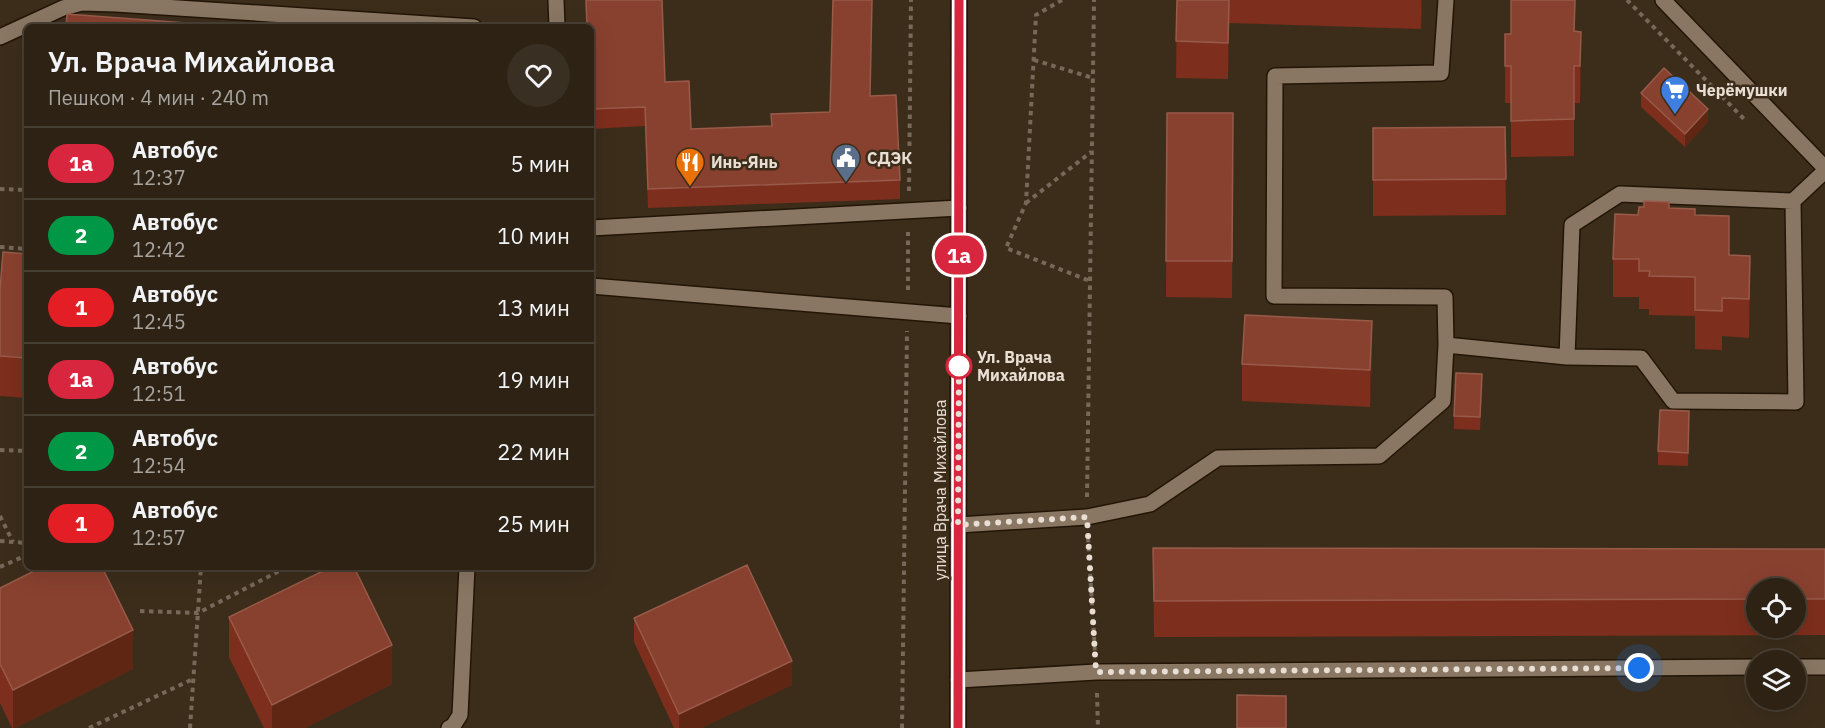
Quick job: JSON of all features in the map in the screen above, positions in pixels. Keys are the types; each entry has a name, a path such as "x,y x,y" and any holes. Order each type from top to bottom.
{"main road":[{"name":"улица Врача Михайлова","path":"958,728 959,0"}],"street":[{"path":"556,0 557,24"},
{"path":"958,525 1087,517 1150,504 1218,458 1379,456 1443,401 1446,345 1445,297 1274,296 1275,76 1441,73 1446,0"},
{"path":"1446,345 1567,357 1641,358 1673,401 1796,402 1793,201 1825,169 1662,0"},
{"path":"28,24 63,8 82,3 427,24"},
{"path":"0,37 24,26"},
{"path":"1567,357 1572,225 1620,194 1793,201"},
{"path":"594,228 959,208"},
{"path":"594,286 959,315"},
{"path":"449,728 460,716 467,570"},
{"path":"958,680 1096,672 1746,667"},
{"path":"1806,667 1825,667"}],"path":[{"path":"902,728 911,0"},
{"path":"1062,0 1036,15 1026,203 1006,248 1090,281"},
{"path":"1094,0 1087,517 1098,728"},
{"path":"1627,0 1752,126"},
{"path":"1034,60 1093,78"},
{"path":"1026,203 1092,151"},
{"path":"0,189 24,190"},
{"path":"0,247 24,249"},
{"path":"0,450 24,451"},
{"path":"0,516 13,542"},
{"path":"0,541 24,543"},
{"path":"0,567 24,556"},
{"path":"190,728 201,570"},
{"path":"140,611 198,613 281,570"},
{"path":"89,728 194,679"}],"building":[{"path":"586,0 662,0 665,82 689,81 691,129 772,126 771,114 830,112 833,0 872,0 870,96 896,95 900,180 648,189 645,107 594,109 594,24 587,24"},
{"path":"1177,0 1229,0 1228,43 1176,41"},
{"path":"1511,0 1575,0 1574,31 1581,32 1580,66 1574,66 1574,119 1511,121 1511,66 1505,66 1505,34 1511,34"},
{"path":"67,14 186,23 186,24 66,24"},
{"path":"1664,68 1708,109 1685,134 1641,93"},
{"path":"1167,113 1233,113 1232,261 1166,261"},
{"path":"1505,127 1506,179 1373,180 1373,128"},
{"path":"1644,201 1669,202 1669,208 1695,209 1695,215 1729,216 1729,255 1750,256 1749,299 1722,298 1722,311 1695,310 1695,277 1649,276 1650,271 1639,271 1639,259 1613,259 1615,214 1638,215 1639,207 1644,207"},
{"path":"3,252 24,254 24,358 0,356 0,290"},
{"path":"1245,315 1372,321 1370,370 1242,364"},
{"path":"1456,373 1482,374 1480,417 1454,416"},
{"path":"1660,410 1689,411 1688,453 1658,451"},
{"path":"1153,548 1825,549 1825,599 1806,599 1806,578 1746,578 1746,599 1154,601"},
{"path":"747,565 792,661 679,714 634,618"},
{"path":"36,570 103,570 133,630 13,690 0,664 0,588"},
{"path":"325,570 355,570 392,645 272,705 229,617"},
{"path":"1237,695 1286,696 1286,728 1237,728"}],"bus line":[{"name":"1а","path":"958,728 959,0"}],"place":[{"name":"Черёмушки","path":"1675,116"},
{"name":"СДЭК","path":"846,184"},
{"name":"Инь-Янь","path":"690,188"},
{"name":"Ул. Врача Михайлова","path":"959,366"}],"route":[{"path":"959,366 959,363 958,525 1087,517 1096,672 1639,668"}]}
